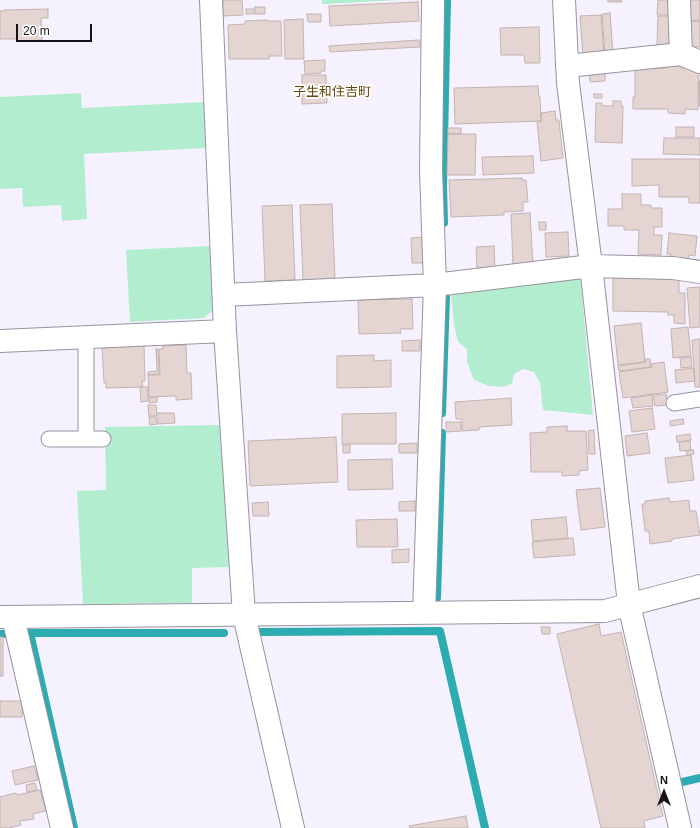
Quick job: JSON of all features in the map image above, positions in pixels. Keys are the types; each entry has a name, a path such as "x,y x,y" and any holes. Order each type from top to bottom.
{"street":[{"path":"211,0 225,331 244,615 293,828"},
{"path":"424,613 435,285 431,170 433,0"},
{"path":"564,0 567,66 629,604 680,828"},
{"path":"567,66 690,58 679,0"},
{"path":"224,295 435,285 591,266 673,268 700,272"},
{"path":"0,341 225,331"},
{"path":"62,828 6,617 605,611 700,586"}],"lane":[{"path":"86,337 86,439"},
{"path":"674,403 700,399"},
{"path":"49,439 104,439"}],"green space":[{"path":"322,0 399,0 322,4"},
{"path":"81,93 82,108 204,102 206,148 84,154 87,219 62,221 61,205 23,207 22,188 0,189 0,97"},
{"path":"211,246 214,309 204,318 130,322 126,250"},
{"path":"580,273 593,415 543,410 540,383 534,372 523,369 514,374 512,384 503,387 489,386 474,380 467,362 467,349 458,342 454,325 451,293"},
{"path":"221,425 229,567 192,568 192,603 83,604 77,491 106,490 105,427"}],"building":[{"path":"223,0 242,0 243,15 223,16"},
{"path":"608,0 621,0 622,2 608,2"},
{"path":"658,0 671,0 671,15 657,15"},
{"path":"688,0 700,0 700,20 690,21"},
{"path":"418,2 419,21 330,26 329,6"},
{"path":"255,7 265,7 265,14 255,14"},
{"path":"48,9 48,18 41,18 42,40 17,41 17,39 0,39 0,11"},
{"path":"246,9 254,9 254,14 246,14"},
{"path":"610,13 613,54 605,54 602,14"},
{"path":"307,14 321,14 321,22 308,22"},
{"path":"601,15 604,54 583,57 580,16"},
{"path":"658,16 673,16 673,45 657,45"},
{"path":"303,19 304,59 285,59 284,20"},
{"path":"245,21 281,21 282,56 269,56 269,59 229,59 228,25 245,24"},
{"path":"686,21 700,21 700,47 686,47"},
{"path":"539,27 540,63 525,63 524,55 501,55 500,28"},
{"path":"419,40 420,47 330,52 329,46"},
{"path":"325,60 325,71 321,71 321,73 305,74 304,61"},
{"path":"666,63 680,64 680,68 699,68 698,110 685,109 685,114 668,113 668,109 633,109 633,97 635,97 635,68 666,68"},
{"path":"605,69 605,81 590,82 589,70"},
{"path":"302,75 326,75 327,103 302,104"},
{"path":"700,81 700,106 699,106"},
{"path":"538,86 541,121 455,124 454,88"},
{"path":"594,94 602,94 602,98 594,98"},
{"path":"613,101 621,101 621,106 623,106 622,143 595,142 596,103 602,103 602,106 613,106"},
{"path":"555,111 556,120 559,120 563,158 541,161 537,122 542,121 541,113"},
{"path":"676,127 694,127 694,137 676,137"},
{"path":"448,128 461,128 461,134 448,134"},
{"path":"448,134 476,134 475,175 447,175"},
{"path":"664,138 700,138 700,155 663,154"},
{"path":"533,156 534,173 483,175 482,157"},
{"path":"632,159 700,159 700,203 689,203 689,197 659,197 659,185 632,186"},
{"path":"522,178 522,180 526,180 528,202 523,202 523,211 504,212 504,215 451,217 449,180"},
{"path":"622,194 641,194 641,205 651,205 651,208 662,208 662,227 654,227 654,235 662,235 661,255 638,254 639,230 624,230 624,226 608,226 608,209 622,209"},
{"path":"332,204 335,279 303,280 300,205"},
{"path":"292,205 295,280 265,281 262,206"},
{"path":"530,213 533,266 513,267 511,214"},
{"path":"539,222 546,222 546,230 539,230"},
{"path":"568,232 569,256 546,257 545,233"},
{"path":"669,233 697,236 695,256 689,255 688,259 670,257 671,254 667,254"},
{"path":"423,237 425,263 412,263 411,238"},
{"path":"494,246 495,268 477,269 476,247"},
{"path":"613,274 679,275 679,293 685,293 685,324 674,323 674,315 668,315 668,312 613,311"},
{"path":"700,287 700,327 690,328 687,288"},
{"path":"412,299 413,329 400,329 401,333 359,334 358,300"},
{"path":"641,323 645,362 618,365 614,326"},
{"path":"688,327 691,356 673,358 671,329"},
{"path":"700,339 700,387 695,387 692,340"},
{"path":"420,340 420,351 402,351 402,341"},
{"path":"144,345 145,381 142,381 143,387 106,388 106,383 104,383 102,347"},
{"path":"186,345 187,373 191,373 192,399 176,400 176,396 149,397 148,375 160,375 159,349 163,349 162,346"},
{"path":"156,349 158,349 159,374 148,375 148,372 157,371"},
{"path":"374,355 374,361 391,360 391,387 337,388 337,356"},
{"path":"691,357 692,367 681,368 680,358"},
{"path":"645,359 650,359 651,367 619,371 618,366 646,362"},
{"path":"664,362 668,392 623,398 619,372 652,367 651,364"},
{"path":"694,368 695,381 676,383 675,370"},
{"path":"140,387 148,387 148,401 141,402"},
{"path":"666,394 668,405 655,406 653,395"},
{"path":"652,395 653,406 633,408 631,398"},
{"path":"157,397 157,402 149,403 149,398"},
{"path":"511,398 512,425 479,427 479,430 462,431 462,419 456,419 455,402"},
{"path":"148,405 156,405 157,416 149,416"},
{"path":"652,408 655,429 632,432 629,411"},
{"path":"158,413 174,413 175,423 158,424"},
{"path":"396,413 396,444 342,444 342,414"},
{"path":"149,417 156,417 157,424 150,425"},
{"path":"683,419 684,424 670,426 670,421"},
{"path":"446,422 461,422 461,431 446,432"},
{"path":"567,426 567,431 586,431 588,470 579,471 579,475 562,476 562,472 531,472 530,433 547,432 547,427"},
{"path":"594,430 595,454 589,454 588,431"},
{"path":"647,433 650,453 627,456 625,436"},
{"path":"690,434 691,440 677,442 676,436"},
{"path":"336,437 338,482 250,486 248,441"},
{"path":"690,441 691,450 680,451 679,442"},
{"path":"417,443 417,453 399,453 399,444"},
{"path":"343,445 350,445 350,453 343,453"},
{"path":"693,450 694,454 687,455 686,451"},
{"path":"691,455 694,480 668,483 665,458"},
{"path":"392,459 393,489 348,490 348,460"},
{"path":"600,488 605,527 581,530 576,490"},
{"path":"669,498 670,502 689,500 690,511 696,511 700,535 650,544 649,531 645,531 642,504 645,504 645,501"},
{"path":"415,501 415,511 399,511 399,502"},
{"path":"268,502 269,516 253,516 252,503"},
{"path":"566,517 568,538 533,541 531,520"},
{"path":"397,519 398,547 357,547 356,520"},
{"path":"573,538 575,555 534,558 532,542"},
{"path":"409,549 409,562 392,563 392,550"},
{"path":"599,624 601,636 621,632 663,816 644,821 645,828 601,828 557,634"},
{"path":"541,627 550,627 550,634 542,634"},
{"path":"0,637 3,637 3,676 0,676"},
{"path":"0,701 22,701 22,717 0,717"},
{"path":"34,766 38,780 15,785 12,771"},
{"path":"35,783 37,790 27,792 26,785"},
{"path":"40,790 46,811 33,814 34,819 20,821 21,825 9,828 0,828 0,797"},
{"path":"466,816 468,828 410,828 409,826"}],"waterway":[{"path":"444,223 443,186 447,0"},
{"path":"442,413 446,296"},
{"path":"437,598 442,433"},
{"path":"259,632 440,631 485,828"},
{"path":"74,828 30,633 224,633"},
{"path":"0,634 7,634"},
{"path":"678,783 700,778"}],"district":[{"name":"子生和住吉町","path":"332,92"}]}
